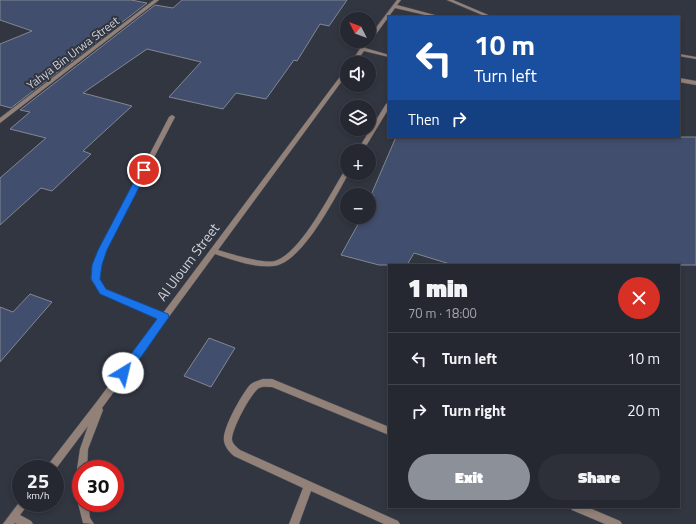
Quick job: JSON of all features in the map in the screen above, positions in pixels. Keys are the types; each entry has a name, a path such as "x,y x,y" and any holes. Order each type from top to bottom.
{"street":[{"name":"Yahya Bin Urwa Street","path":"0,121 157,0"},
{"path":"376,31 399,0"},
{"path":"449,0 489,16"},
{"path":"394,6 436,16"},
{"path":"358,56 363,49 388,56"},
{"path":"680,55 696,58"},
{"name":"Al Uloum Street","path":"57,460 101,403 340,80"},
{"path":"680,80 696,83"},
{"path":"364,144 388,106"},
{"path":"164,317 103,292 95,279 97,265 103,250 172,116"},
{"path":"213,251 240,258 276,264 291,256 301,245 341,180"},
{"path":"388,431 272,383 265,382 254,386 229,428 228,438 230,446 237,453 396,524"},
{"path":"83,460 84,449 101,403"},
{"path":"294,524 309,485"},
{"path":"577,508 617,524"},
{"path":"17,512 10,520 28,524"},
{"path":"85,512 86,520 89,524"}],"building":[{"path":"0,0 131,0 147,3 11,108 0,105 0,44 32,31 0,20"},
{"path":"182,0 347,0 329,26 320,24 297,61 294,60 266,99 236,93 223,109 169,97 201,62 147,49 83,93 132,106 83,151 91,154 52,191 41,188 0,225 0,178 46,138 10,129 30,112 20,110 155,5 173,8"},
{"path":"696,137 696,265 450,264 414,253 408,264 379,265 341,255 358,224 376,224 376,188 374,188 396,138"},
{"path":"30,294 52,302 0,362 0,307 13,312"},
{"path":"209,338 235,348 211,387 184,376"}],"route":[{"path":"123,373 164,317 103,292 95,279 97,265 103,250 144,170"}]}
